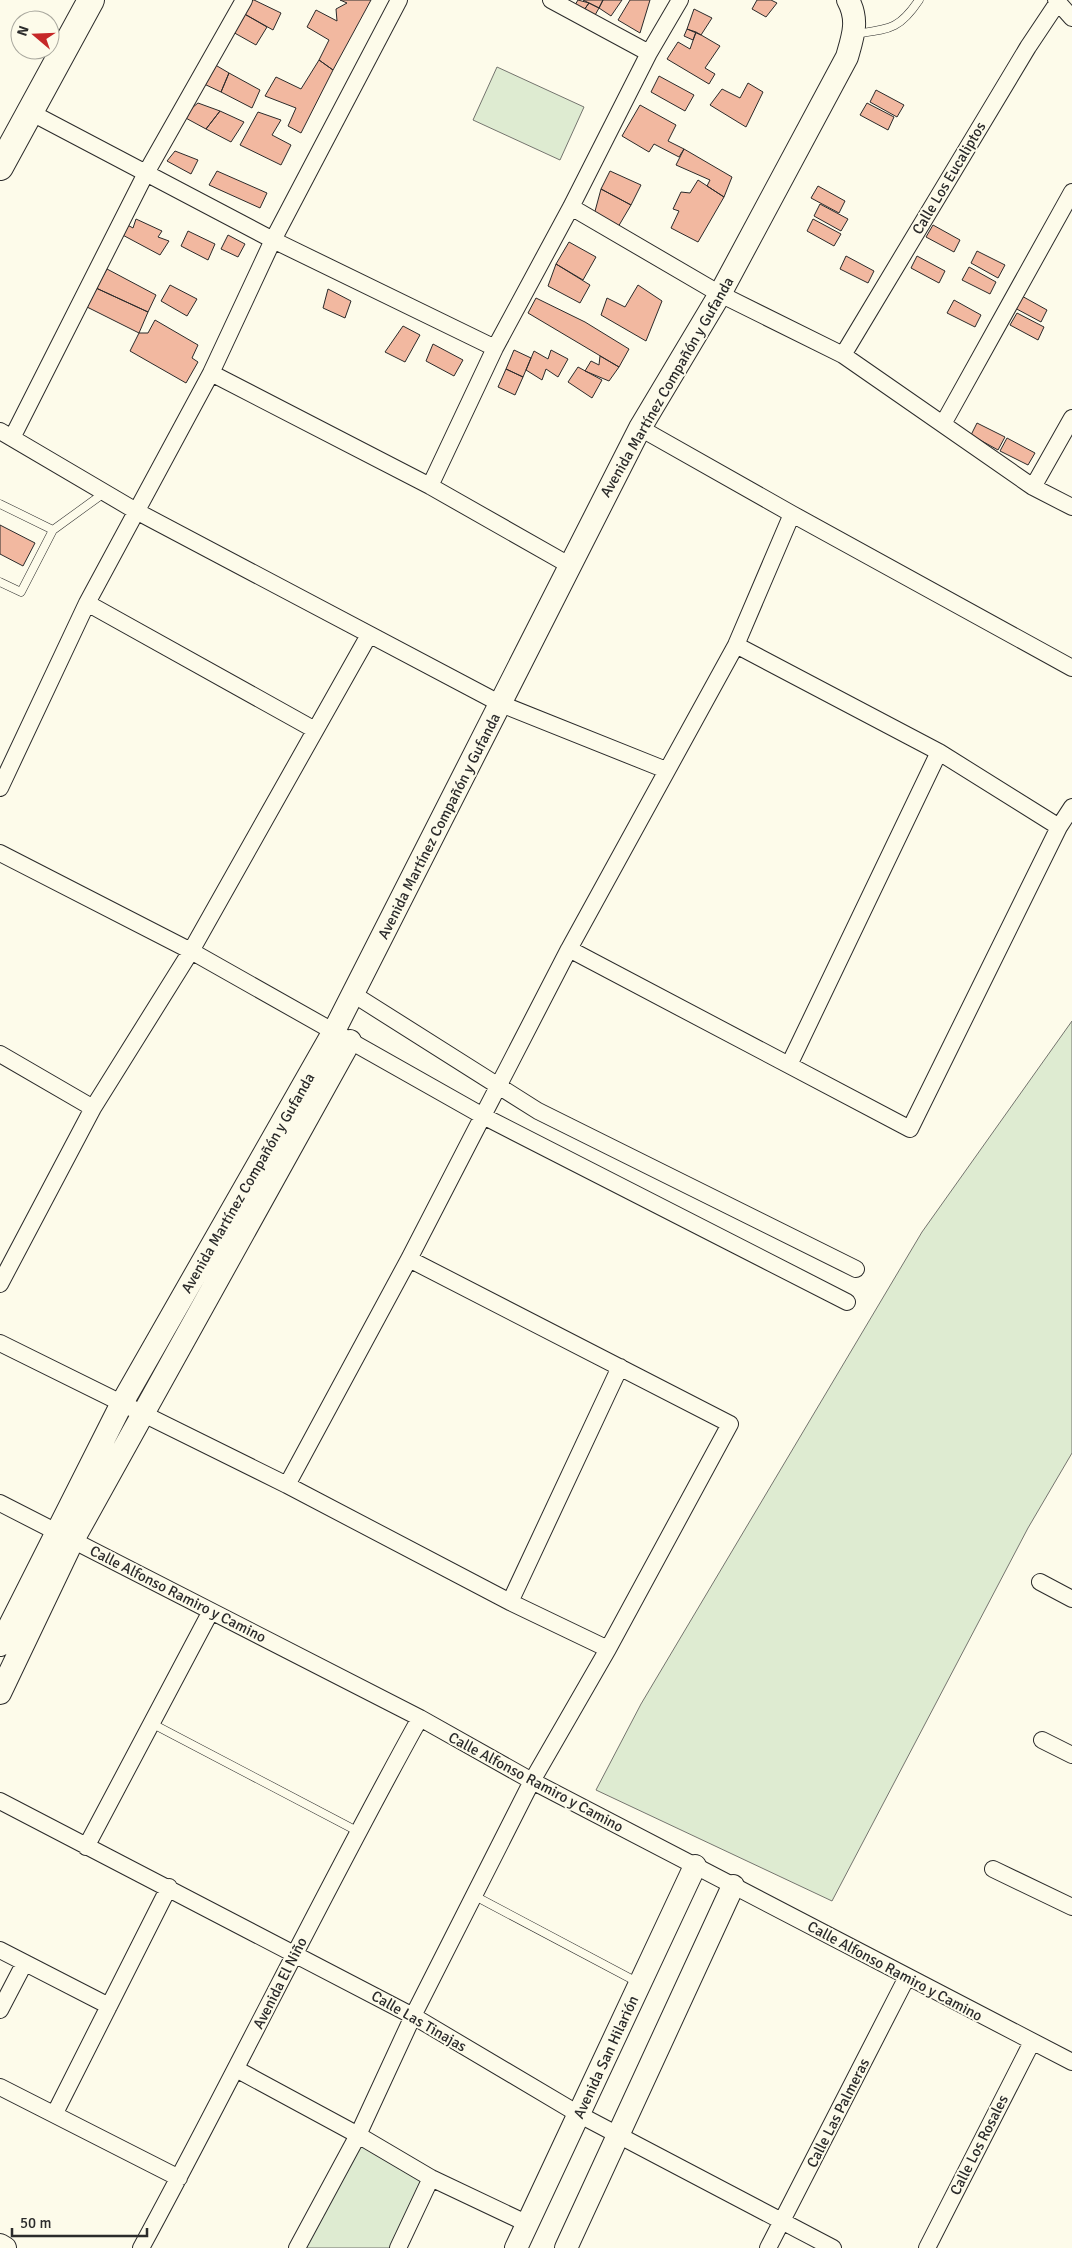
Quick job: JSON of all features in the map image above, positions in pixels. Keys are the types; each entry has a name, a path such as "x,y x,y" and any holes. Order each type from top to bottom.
{"main road":[{"path":"1,164 91,0"}],"street":[{"path":"244,0 146,173 6,434 136,511 501,704 666,770"},
{"path":"0,788 87,603 211,373 273,240 399,0"},
{"path":"551,0 649,53"},
{"path":"430,486 495,348 571,207 649,53 680,0"},
{"name":"Avenida Martínez Compañón y Gufanda","path":"0,1646 65,1536 142,1413 342,1036 353,994 640,428 720,294 847,57 854,35 854,12 848,0"},
{"path":"1057,1 1072,18"},
{"name":"Calle Los Eucaliptos","path":"843,355 1028,46 1057,1"},
{"path":"30,112 273,240 495,348"},
{"path":"943,424 1072,192"},
{"path":"571,207 720,294 843,355 1033,487 1072,507"},
{"path":"211,373 430,486 569,565"},
{"path":"1033,487 1072,418"},
{"path":"640,428 1072,668"},
{"path":"287,1486 409,1259 568,949 736,644 792,514"},
{"path":"87,603 315,730"},
{"path":"0,1284 93,1108 191,951 369,635"},
{"path":"736,644 939,752 1059,827"},
{"path":"789,1065 939,752"},
{"path":"568,949 910,1128 1059,827 1072,807"},
{"path":"0,853 191,951 483,1116 847,1302"},
{"path":"353,994 538,1110 856,1269"},
{"name":"Avenida Martínez Compañón y Gufanda","path":"0,1693 122,1403 342,1036"},
{"path":"0,1054 93,1108"},
{"path":"298,2248 358,2135 413,2016 473,1894 532,1781 608,1649 730,1424 409,1259"},
{"path":"0,1343 287,1486 510,1602 608,1649"},
{"path":"510,1602 620,1367"},
{"name":"Calle Alfonso Ramiro y Camino","path":"0,1503 420,1718 532,1781 1072,2062"},
{"path":"1040,1582 1072,1599"},
{"path":"86,1847 211,1611"},
{"name":"Avenida El Niño","path":"140,2248 179,2178 357,1831 420,1718"},
{"path":"1042,1740 1072,1755"},
{"name":"Calle Las Tinajas","path":"0,1801 413,2016 618,2136 834,2248"},
{"name":"Avenida San Hilarión","path":"516,2248 580,2115 695,1866"},
{"path":"993,1869 1072,1907"},
{"path":"566,2248 733,1886"},
{"path":"55,2113 169,1888"},
{"path":"0,1950 109,2006"},
{"path":"0,2010 24,1964"},
{"name":"Calle Las Palmeras","path":"768,2248 907,1977"},
{"name":"Calle Los Rosales","path":"927,2248 1032,2042"},
{"path":"236,2068 358,2135 431,2178 528,2224"},
{"path":"0,2087 55,2113 179,2178"},
{"path":"398,2248 431,2178"},
{"path":"0,2245 5,2248"}],"lane":[{"path":"854,35 893,28 913,10 920,0"},
{"path":"0,582 21,592 53,530 104,493"},
{"path":"0,504 53,530"},
{"path":"151,1723 357,1831"},
{"path":"473,1894 640,1983"}],"green space":[{"path":"497,67 584,107 560,160 473,120"},
{"path":"1072,1021 1072,1453 1028,1528 832,1901 596,1790 641,1704 922,1232"},
{"path":"358,2135 431,2178 398,2248 297,2248"}],"building":[{"path":"247,0 254,0 281,13 273,30 241,12"},
{"path":"340,0 371,0 333,70 319,60 329,40 307,27 316,10 337,21 336,9 347,3"},
{"path":"578,0 589,3 584,10 575,5"},
{"path":"583,0 603,0 599,8"},
{"path":"603,0 622,0 611,16 599,8"},
{"path":"630,0 650,0 640,33 618,20"},
{"path":"757,0 771,0 777,3 766,17 752,9"},
{"path":"589,3 599,8 594,17 584,10"},
{"path":"694,9 712,18 701,35 687,29"},
{"path":"241,12 267,27 256,45 231,31"},
{"path":"687,29 696,32 693,40 684,36"},
{"path":"696,32 720,46 705,68 715,74 709,84 667,59 678,42 690,49"},
{"path":"319,60 333,70 301,133 288,126 296,108 265,96 276,77 301,89"},
{"path":"212,63 229,73 221,92 202,83"},
{"path":"229,73 260,90 252,108 221,92"},
{"path":"659,76 694,95 685,111 651,92"},
{"path":"748,83 763,92 746,127 710,105 722,89 740,98"},
{"path":"876,90 904,105 897,117 870,102"},
{"path":"198,103 220,111 206,129 182,116"},
{"path":"867,103 894,117 888,130 860,115"},
{"path":"640,105 676,125 668,141 684,149 679,157 654,144 649,152 622,136"},
{"path":"220,111 244,122 231,142 206,129"},
{"path":"258,112 281,120 272,135 291,145 281,165 240,145"},
{"path":"684,149 732,177 724,197 707,186 710,180 676,165"},
{"path":"175,151 198,160 191,174 167,161"},
{"path":"217,171 267,193 260,208 209,185"},
{"path":"610,171 641,185 631,205 601,189"},
{"path":"698,180 724,197 698,242 671,228 679,211 673,209 681,192 690,193"},
{"path":"818,186 845,201 839,213 811,198"},
{"path":"601,189 631,205 618,227 594,215"},
{"path":"820,204 848,219 841,231 814,216"},
{"path":"136,219 162,231 158,237 169,241 160,255 117,232 122,222 133,228"},
{"path":"813,219 841,234 834,246 807,231"},
{"path":"933,225 960,240 954,252 926,237"},
{"path":"188,231 215,244 208,260 181,246"},
{"path":"228,235 245,244 238,257 221,249"},
{"path":"569,242 596,257 583,280 556,264"},
{"path":"977,251 1005,265 998,278 971,263"},
{"path":"846,256 874,271 868,283 840,269"},
{"path":"917,256 945,271 939,283 911,268"},
{"path":"556,264 590,285 580,303 548,286"},
{"path":"969,267 996,282 990,294 962,280"},
{"path":"107,269 156,295 148,312 96,288"},
{"path":"170,285 197,299 187,316 161,301"},
{"path":"638,285 662,301 646,341 601,315 607,298 625,307"},
{"path":"96,288 148,312 139,333 87,307"},
{"path":"328,289 351,301 345,318 323,308"},
{"path":"1020,295 1047,310 1041,322 1013,307"},
{"path":"536,298 585,322 629,349 619,367 528,313"},
{"path":"954,300 981,315 975,327 947,313"},
{"path":"1017,313 1044,327 1038,340 1010,325"},
{"path":"155,320 198,345 192,358 198,362 186,383 130,351 139,333 148,333"},
{"path":"403,326 420,335 405,362 385,352"},
{"path":"433,344 463,360 454,376 426,361"},
{"path":"514,350 531,358 523,377 506,369"},
{"path":"551,350 568,359 558,377 546,369 542,380 526,370 534,351 548,359"},
{"path":"600,356 619,367 609,381 585,371 591,361 599,365"},
{"path":"578,367 602,380 592,398 568,382"},
{"path":"506,369 523,377 515,395 498,387"},
{"path":"977,423 1005,437 998,450 971,435"},
{"path":"1007,438 1035,453 1028,465 1000,451"},
{"path":"0,525 35,543 23,566 0,554"}]}
